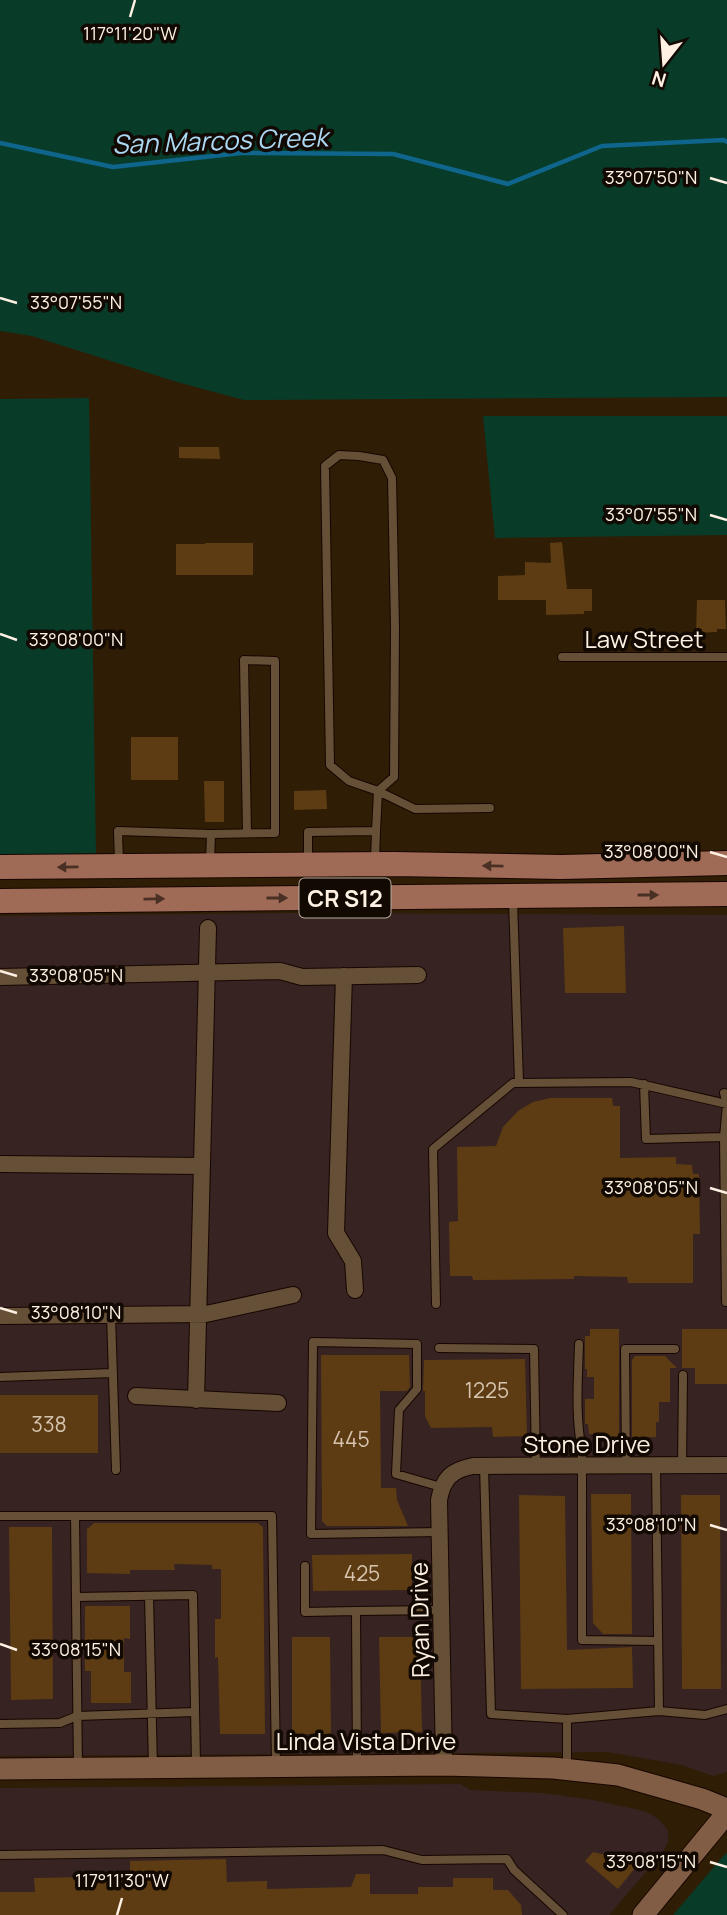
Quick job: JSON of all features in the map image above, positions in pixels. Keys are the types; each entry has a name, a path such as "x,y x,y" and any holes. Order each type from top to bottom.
{"main road":[{"name":"CR S12","path":"0,867 308,864 561,867 727,863"},
{"path":"513,896 524,882 616,880 643,876 667,864"},
{"path":"208,899 210,865"},
{"name":"CR S12","path":"0,901 727,894"},
{"name":"Linda Vista Drive","path":"0,1769 444,1765 567,1769 618,1774 702,1799 727,1811"},
{"path":"643,1915 727,1811"}],"street":[{"path":"196,1399 208,928"},
{"path":"0,977 280,971 302,977 418,975"},
{"path":"344,976 336,1233 353,1261 355,1290"},
{"path":"0,1164 202,1166"},
{"path":"0,1317 205,1314 293,1295"},
{"path":"136,1395 278,1403"},
{"name":"Stone Drive","path":"446,1482 460,1469 484,1466 727,1465"},
{"name":"Ryan Drive","path":"444,1765 439,1500 446,1482"}],"lane":[{"path":"375,864 378,791 394,777 392,478 383,460 340,456 325,466 330,765 349,780 378,791 415,809 490,808"},
{"name":"Law Street","path":"562,657 727,657"},
{"path":"120,866 118,831 211,834 275,833 275,661 244,660 247,833"},
{"path":"308,864 308,832 376,831"},
{"path":"210,865 211,834"},
{"path":"513,896 519,1082"},
{"path":"436,1304 433,1149 513,1083 631,1082 727,1104"},
{"path":"682,1083 682,1093"},
{"path":"644,1084 646,1139 725,1137"},
{"path":"724,1093 727,1104 726,1302"},
{"path":"111,1315 116,1470"},
{"path":"440,1532 311,1534 313,1342 417,1344 417,1389 399,1410 396,1474 446,1482"},
{"path":"579,1344 582,1640 658,1641"},
{"path":"439,1348 534,1349 536,1466"},
{"path":"626,1466 625,1349 675,1349"},
{"path":"0,1377 113,1373"},
{"path":"682,1375 682,1466"},
{"path":"484,1466 491,1714 567,1719 659,1711 705,1715 727,1709"},
{"path":"656,1466 659,1711"},
{"path":"0,1516 272,1516 276,1767"},
{"path":"75,1516 78,1768"},
{"path":"305,1566 305,1612 441,1610"},
{"path":"149,1595 153,1768"},
{"path":"76,1597 193,1595 196,1767"},
{"path":"356,1611 357,1766"},
{"path":"0,1724 60,1723 77,1716 195,1712"},
{"path":"567,1719 567,1769"},
{"path":"0,1855 383,1850 422,1860 507,1859 514,1870 563,1915"}],"shaded area":[{"path":"289,913 727,915 727,1772 713,1776 682,1765 607,1752 0,1756 0,916"},
{"path":"461,1784 470,1790 543,1793 640,1810 658,1819 668,1830 668,1842 662,1853 609,1915 0,1915 0,1788"}],"green space":[{"path":"0,0 727,0 727,397 244,400 177,382 32,336 0,331"},
{"path":"89,398 96,857 0,858 0,399"},
{"path":"483,416 727,416 727,535 495,538"},
{"path":"727,1853 727,1915 673,1915 725,1854"}],"building":[{"path":"179,447 219,447 220,459 179,458"},
{"path":"562,542 567,589 592,589 592,611 584,611 584,614 546,615 546,600 498,600 498,576 525,575 525,562 551,563 550,543"},
{"path":"253,543 253,575 176,575 176,544"},
{"path":"697,600 725,600 726,629 696,633"},
{"path":"131,737 178,737 178,780 131,780"},
{"path":"204,781 224,781 224,822 205,822"},
{"path":"326,790 327,809 294,810 294,791"},
{"path":"624,926 626,993 565,993 563,928"},
{"path":"551,1098 612,1098 613,1106 620,1106 620,1158 676,1157 676,1164 692,1165 693,1174 699,1174 700,1234 693,1234 693,1283 628,1283 627,1277 473,1280 472,1276 450,1276 449,1222 458,1221 457,1147 496,1146 503,1127 518,1111 533,1102"},
{"path":"590,1329 619,1329 619,1437 589,1434 588,1424 585,1424 585,1399 594,1399 594,1377 587,1377 585,1369 585,1336 590,1336"},
{"path":"682,1329 727,1329 727,1384 695,1384 695,1368 682,1368"},
{"path":"321,1355 409,1355 410,1387 407,1391 380,1391 381,1488 396,1488 397,1500 408,1526 327,1526 322,1521"},
{"path":"635,1356 665,1356 677,1368 670,1368 670,1402 659,1402 656,1437 632,1437 632,1360"},
{"path":"525,1359 527,1436 493,1437 492,1427 431,1428 425,1416 424,1360"},
{"path":"0,1395 98,1395 98,1453 0,1453"},
{"path":"591,1494 631,1494 632,1634 603,1634 593,1623"},
{"path":"519,1495 565,1496 567,1650 632,1647 633,1688 521,1689"},
{"path":"681,1495 720,1495 721,1689 682,1689"},
{"path":"94,1523 258,1523 263,1527 265,1734 220,1734 215,1619 221,1619 221,1569 212,1569 212,1565 174,1564 175,1570 130,1570 130,1574 87,1573 87,1529"},
{"path":"9,1527 52,1527 53,1699 11,1700"},
{"path":"412,1554 412,1590 313,1591 312,1555"},
{"path":"85,1606 130,1606 130,1639 124,1638 124,1672 131,1672 131,1703 91,1703 91,1671 85,1671"},
{"path":"292,1637 330,1637 331,1734 292,1734"},
{"path":"379,1637 420,1637 422,1732 381,1733"},
{"path":"593,1852 639,1863 618,1889 585,1861"},
{"path":"226,1859 227,1882 267,1881 267,1889 351,1887 356,1874 370,1874 370,1894 418,1894 418,1887 453,1887 453,1878 493,1878 493,1890 508,1890 521,1905 522,1915 0,1915 0,1892 35,1892 34,1878 130,1876 130,1861"}],"waterway":[{"name":"San Marcos Creek","path":"0,143 113,167 241,153 393,154 508,184 602,146 727,142"}]}
